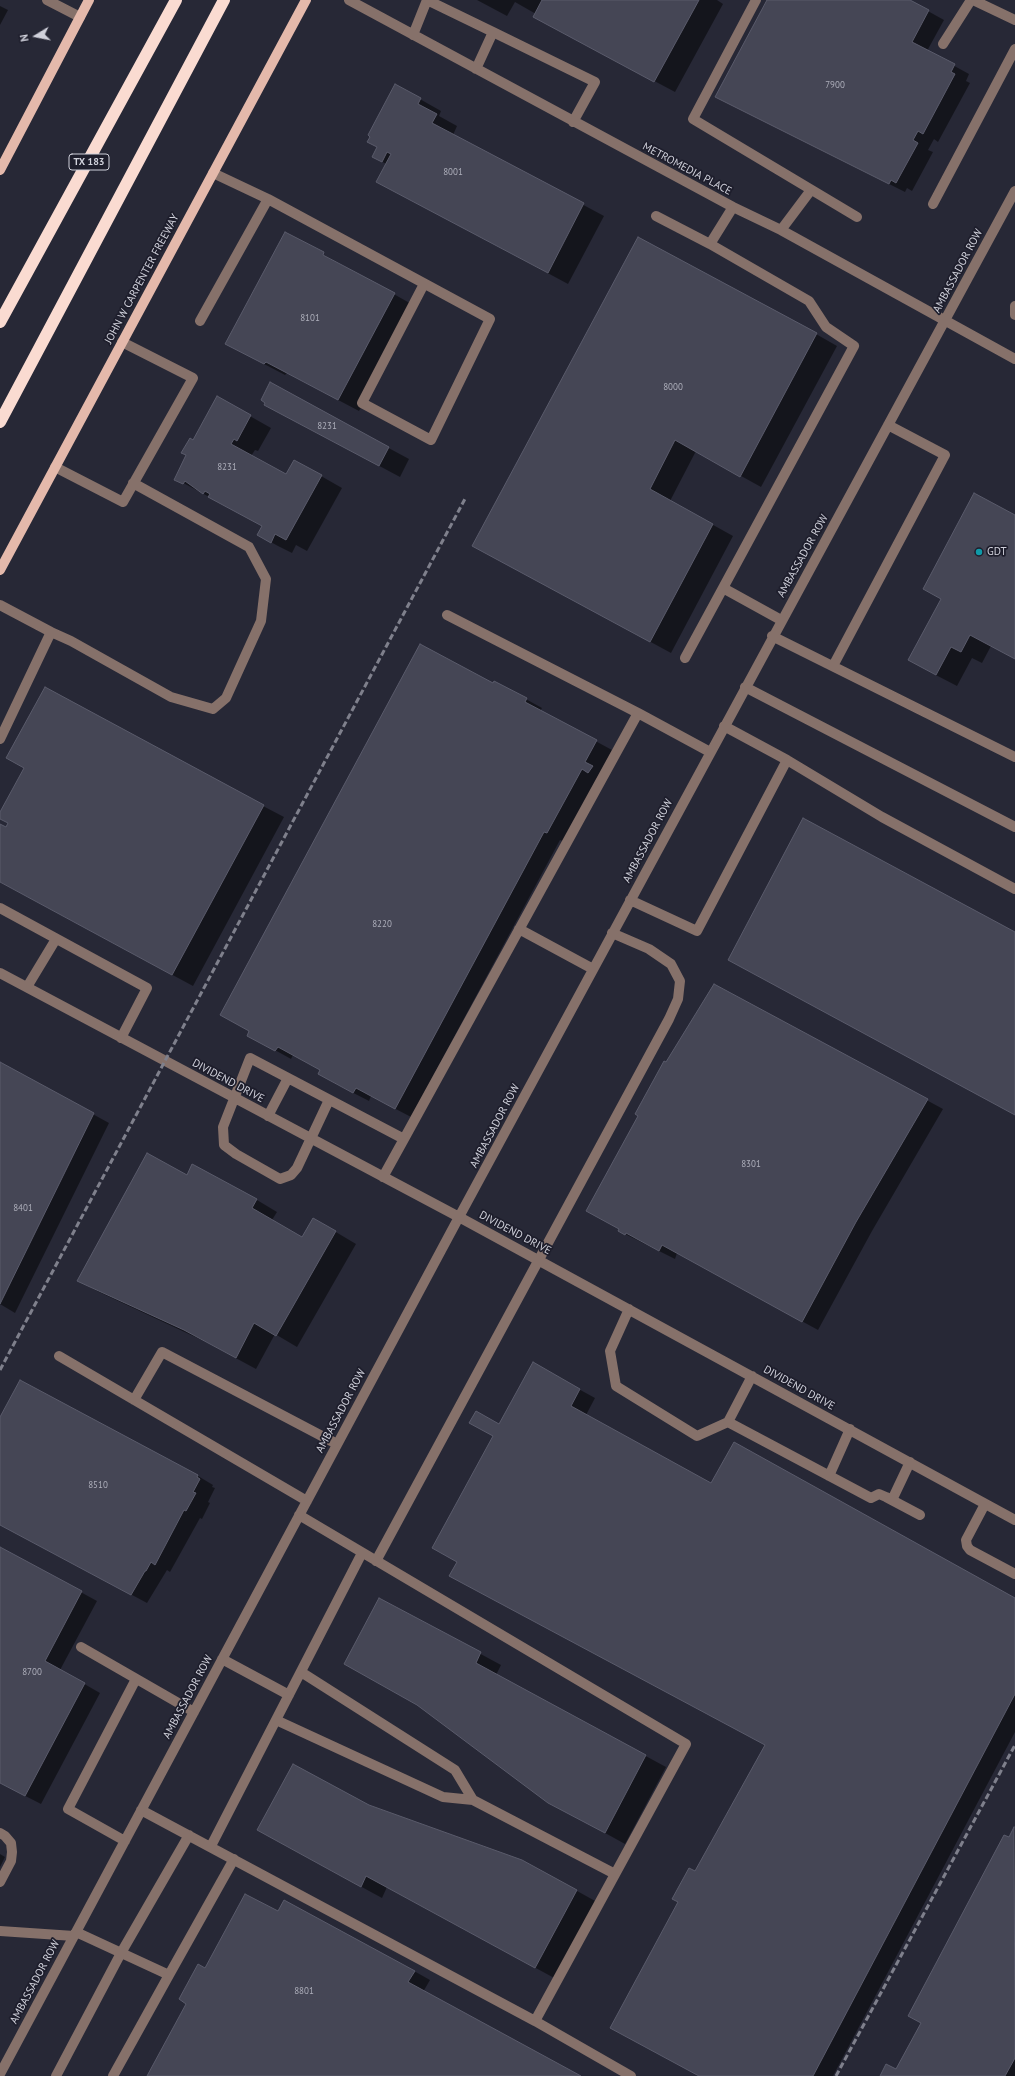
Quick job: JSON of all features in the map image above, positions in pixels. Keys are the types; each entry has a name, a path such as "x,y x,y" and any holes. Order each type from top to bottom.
{"highway":[{"name":"TX 183","path":"0,322 176,0"},
{"path":"0,422 224,0"}],"main road":[{"path":"0,170 4,153 89,0"},
{"name":"JOHN W CARPENTER FREEWAY","path":"0,570 306,0"}],"street":[{"path":"47,0 80,17"},
{"name":"METROMEDIA PLACE","path":"349,0 733,207 781,230 1015,359"},
{"path":"412,35 427,0 595,82 574,122"},
{"path":"756,0 692,119 857,217"},
{"path":"943,44 972,0 1015,20"},
{"path":"476,69 493,32"},
{"path":"933,204 1015,49"},
{"path":"213,173 268,199 490,319 431,440 362,402 424,284"},
{"path":"781,230 811,190"},
{"name":"AMBASSADOR ROW","path":"0,2074 772,636 1015,191"},
{"path":"200,321 268,199"},
{"path":"710,244 733,207"},
{"path":"656,216 710,244 809,301 826,327 854,346 685,658"},
{"path":"1015,306 1015,315"},
{"path":"55,467 123,502 193,378 122,342"},
{"path":"832,666 944,455 888,425"},
{"path":"0,605 71,641 171,697 213,709 226,698 261,621 266,579 249,547 133,483"},
{"path":"723,588 781,620"},
{"path":"447,615 638,713 710,752"},
{"path":"0,739 51,632"},
{"path":"772,636 1015,757"},
{"path":"745,687 1015,827"},
{"path":"383,1177 638,713"},
{"path":"724,726 787,760 882,817 1015,889"},
{"path":"630,900 697,931 787,760"},
{"path":"0,908 147,988 121,1038"},
{"path":"519,929 593,969"},
{"path":"376,1561 669,1019 678,999 680,981 671,964 649,949 612,933"},
{"path":"27,987 56,939"},
{"name":"DIVIDEND DRIVE","path":"0,973 459,1217 1015,1520"},
{"path":"329,1100 297,1168 291,1175 280,1178 236,1154 224,1145 223,1127 250,1058 404,1139"},
{"path":"268,1116 288,1078"},
{"path":"629,1309 610,1351 616,1386 697,1436 728,1422 752,1376"},
{"path":"134,1400 162,1352 337,1444"},
{"path":"59,1356 307,1501"},
{"path":"728,1422 871,1498 879,1494 920,1515"},
{"path":"829,1476 850,1429"},
{"path":"892,1500 910,1462"},
{"path":"985,1504 966,1540 967,1546 970,1550 1015,1574"},
{"path":"299,1516 686,1744 535,2021"},
{"path":"211,1846 362,1553"},
{"path":"81,1647 194,1712"},
{"path":"222,1659 289,1695"},
{"path":"301,1672 455,1770 473,1800"},
{"path":"125,1841 68,1809 136,1679"},
{"path":"276,1720 443,1797 473,1800 615,1874"},
{"path":"142,1810 535,2021 631,2076"},
{"path":"0,1833 10,1842 12,1852 10,1861 0,1882"},
{"path":"56,2076 121,1953 189,1835"},
{"path":"113,2076 234,1859"},
{"path":"0,1931 75,1934 169,1975"}],"building":[{"path":"542,0 699,0 654,82 533,17"},
{"path":"767,0 910,0 929,10 912,42 955,64 951,72 955,74 923,134 918,131 913,140 918,143 896,183 891,180 889,184 715,97"},
{"path":"395,84 421,98 418,104 437,114 432,123 584,203 548,273 376,182 391,154 387,152 382,162 372,157 377,147 367,142 370,137 368,135"},
{"path":"285,232 324,252 323,255 395,293 338,400 266,362 264,364 225,344"},
{"path":"638,237 817,333 740,477 675,440 650,489 713,524 650,642 472,546"},
{"path":"270,382 389,447 379,466 264,405 265,403 261,400"},
{"path":"217,396 251,415 237,441 234,439 231,444 286,474 294,460 322,475 286,540 275,534 271,543 257,535 262,526 208,497 210,494 205,491 203,494 185,481 183,484 174,480 186,455 181,453 190,438 193,440"},
{"name":"GDT","path":"974,493 1015,515 1015,659 970,635 961,652 951,647 936,675 908,660 941,599 923,589"},
{"path":"420,644 493,683 494,681 527,698 525,702 597,740 585,762 593,766 588,773 582,769 547,833 544,832 395,1109 356,1088 353,1093 318,1074 320,1070 278,1047 275,1051 247,1036 249,1031 220,1015"},
{"path":"45,687 264,805 172,975 0,882 0,824 6,827 8,823 0,819 0,812 24,768 6,758"},
{"path":"803,818 1015,932 1015,1115 728,960"},
{"path":"714,984 928,1099 856,1222 802,1322 662,1245 659,1251 626,1233 625,1235 618,1231 619,1229 586,1211 638,1116 635,1114 664,1061 666,1062"},
{"path":"0,1062 94,1113 0,1304"},
{"path":"147,1153 187,1175 192,1164 257,1199 252,1208 302,1237 313,1218 336,1231 276,1336 254,1323 236,1358 184,1330 77,1281"},
{"path":"533,1362 580,1389 571,1406 711,1483 734,1442 1015,1598 1015,1694 813,2076 699,2076 610,2028 678,1902 672,1899 689,1868 695,1871 765,1745 449,1576 457,1562 432,1548 493,1436 469,1423 476,1411 499,1424"},
{"path":"20,1380 198,1475 197,1477 200,1479 193,1492 196,1493 186,1511 184,1510 155,1565 151,1562 131,1595 0,1525 0,1417"},
{"path":"0,1547 82,1591 45,1661 85,1683 25,1796 0,1783"},
{"path":"379,1598 481,1652 476,1663 646,1755 605,1833 548,1803 417,1705 344,1664"},
{"path":"293,1764 369,1805 522,1860 577,1890 535,1968 366,1876 361,1887 257,1830"},
{"path":"1014,1827 1015,2058 1005,2076 880,2076 886,2064 896,2069 921,2023 908,2016 1004,1835 1009,1837"},
{"path":"245,1894 278,1911 284,1900 415,1971 408,1982 581,2076 147,2076 186,2004 179,1999 198,1964 205,1968"}],"railway":[{"path":"0,1370 466,497"},
{"path":"836,2076 1015,1745"}],"place":[{"name":"GDT","path":"979,552"}]}
